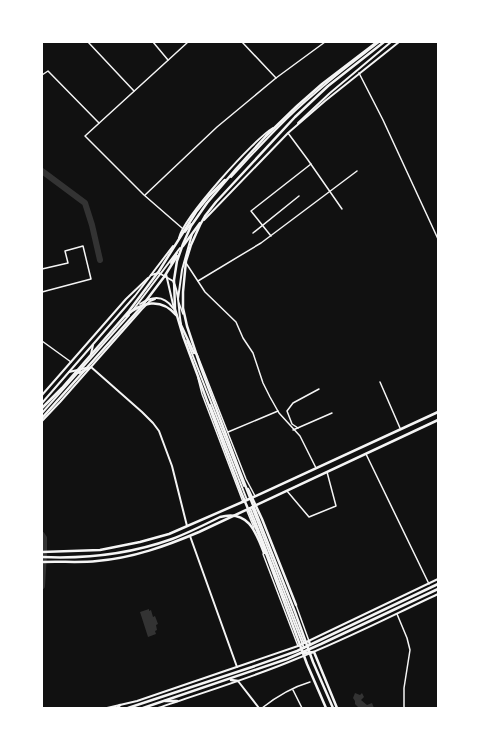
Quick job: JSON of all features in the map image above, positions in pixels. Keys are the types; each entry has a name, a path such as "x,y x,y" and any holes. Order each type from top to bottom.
{"highway":[{"path":"43,411 114,329 159,271 200,206 266,136 297,106 322,84 378,42"},
{"path":"42,419 146,300 164,277 205,216 240,175 295,117 338,77 384,42"},
{"path":"236,169 204,207 188,232 176,267 174,280 174,302 182,336 326,708"},
{"path":"205,216 192,241 187,256 183,292 183,308 187,328 240,472 332,708"},
{"path":"114,329 131,312 140,306 152,303 163,305 174,313 178,319 201,368"},
{"path":"42,552 84,551 115,547 154,539 243,502 438,412"},
{"path":"42,562 87,562 118,558 162,547 190,536 438,420"},
{"path":"240,472 262,519 296,605"},
{"path":"42,557 86,557 131,551 173,538 220,517 232,516 244,519 255,530 282,594"},
{"path":"128,708 258,665 304,648 438,584"},
{"path":"143,708 300,654 438,589"},
{"path":"309,641 310,645"},
{"path":"300,654 314,652 337,708"},
{"path":"228,680 238,681"},
{"path":"163,701 177,701"},
{"path":"116,708 120,705"}],"main road":[{"path":"42,403 151,275 225,183 280,125 321,87 378,42"},
{"path":"42,419 43,411 78,374 137,305 193,233 227,195 330,92 391,42"},
{"path":"296,125 399,42"},
{"path":"178,240 182,228 196,208 211,191 263,135 280,125"},
{"path":"211,191 225,183"},
{"path":"193,222 187,236 167,271 166,276 173,308 197,374 247,500"},
{"path":"178,299 184,260 193,233"},
{"path":"42,395 126,299 151,275 159,273 162,274 172,280 175,284 181,324 245,487 255,496"},
{"path":"42,419 147,304 158,298"},
{"path":"137,305 150,299 158,298 167,301 173,308"},
{"path":"94,343 90,359 91,367 142,412 159,431 172,466 187,526"},
{"path":"69,372 91,367"},
{"path":"78,374 91,367"},
{"path":"251,507 304,648"},
{"path":"190,536 237,667"},
{"path":"107,708 298,646 438,580"},
{"path":"158,708 238,681 314,652 438,594"},
{"path":"303,643 310,645"},
{"path":"238,681 259,708"}],"street":[{"path":"88,42 134,91"},
{"path":"153,42 168,60"},
{"path":"182,228 144,195 85,136 188,42"},
{"path":"242,42 276,78"},
{"path":"144,195 217,127 276,78 324,42"},
{"path":"42,75 48,71 99,123"},
{"path":"359,73 438,239"},
{"path":"288,133 342,209"},
{"path":"271,236 252,211 311,164"},
{"path":"198,282 237,259 271,236 357,171"},
{"path":"254,232 299,196"},
{"path":"42,269 68,263 65,251 83,246 92,280 42,292"},
{"path":"184,260 198,282 215,302 236,322 252,353 263,383 278,411 304,444 316,468"},
{"path":"178,299 212,393 248,485 255,496"},
{"path":"42,341 71,362"},
{"path":"197,374 202,394 243,502"},
{"path":"380,382 400,429"},
{"path":"298,428 292,424 287,411 293,403 319,389"},
{"path":"208,395 212,393"},
{"path":"228,432 278,411"},
{"path":"293,430 332,413"},
{"path":"365,454 429,584"},
{"path":"287,490 309,517 336,506 327,472"},
{"path":"246,509 298,646"},
{"path":"296,605 309,641"},
{"path":"396,614 407,638 410,650 404,688 404,708"},
{"path":"262,708 293,689 310,682"},
{"path":"293,689 302,708"}],"shaded area":[{"path":"149,609 149,611 151,610 153,617 155,616 158,624 156,625 156,634 148,637 140,612"},
{"path":"355,693 360,695 362,693 364,697 361,700 367,705 372,703 374,708 357,708 358,707 353,698"}],"waterway":[{"path":"42,171 85,203 100,260"},
{"path":"42,535 44,538 44,550"},
{"path":"42,586 44,554"}]}
